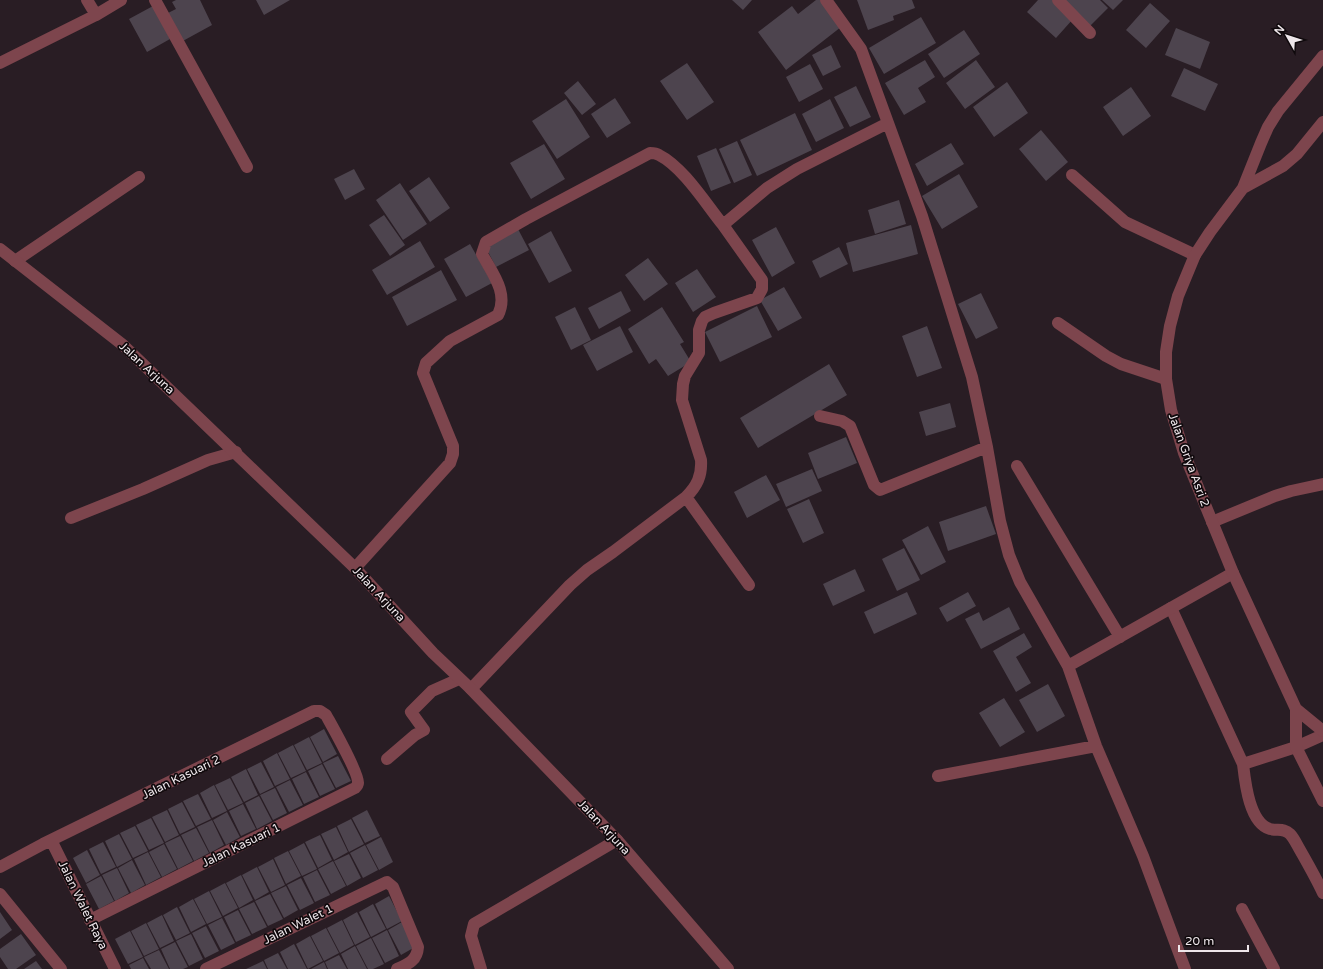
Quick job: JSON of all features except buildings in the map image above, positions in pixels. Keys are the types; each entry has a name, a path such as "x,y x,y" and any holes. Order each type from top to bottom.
{"street":[{"path":"87,0 96,15"},
{"path":"0,63 96,15 121,0"},
{"path":"155,0 247,167"},
{"path":"826,0 861,49 922,216 972,377 987,447 1000,521 1009,555 1020,582 1068,666 1096,746 1143,856 1185,969"},
{"path":"1058,0 1090,33"},
{"name":"Jalan Griya Asri 2","path":"1323,56 1278,111 1268,127 1243,188 1210,232 1195,255 1178,296 1170,326 1166,352 1166,379 1171,410 1184,453 1233,573 1296,709 1296,747 1323,801"},
{"name":"Jalan Griya Asri 2","path":"1243,188 1283,166 1292,158 1323,122"},
{"path":"723,225 767,188 797,169 888,123"},
{"path":"355,568 450,463 453,454 453,446 422,373 426,363 450,341 498,315 502,307 500,289 482,254 486,242 650,153 659,154 676,168 686,179 723,225 762,280 762,289 757,298 714,313 705,318 700,325 699,353 685,376 682,391 682,400 701,460 702,469 699,481 686,497 575,580 471,689"},
{"path":"1072,175 1125,222 1195,255"},
{"path":"15,261 138,177"},
{"name":"Jalan Arjuna","path":"0,249 124,345 355,568 459,679 471,689 617,840 728,969"},
{"path":"1058,323 1106,356 1121,364 1166,379"},
{"path":"820,416 842,422 850,426 874,486 880,490 987,447"},
{"path":"71,518 144,489 208,460 236,452"},
{"path":"1017,466 1120,636"},
{"path":"1212,522 1275,496 1323,484"},
{"path":"686,497 749,585"},
{"path":"1068,666 1233,573"},
{"path":"1171,608 1243,764 1246,790 1256,817 1270,829 1286,831 1292,836 1323,893"},
{"path":"387,759 415,735 424,730 411,712 432,691 459,679"},
{"name":"Jalan Griya Asri 2","path":"1296,709 1323,731"},
{"name":"Jalan Kasuari 2","path":"0,867 50,840 314,711 320,711 326,715 345,750"},
{"path":"1243,764 1296,747 1323,735"},
{"path":"938,776 1096,746"},
{"name":"Jalan Kasuari 1","path":"90,920 356,788 358,785 358,779 345,750"},
{"name":"Jalan Walet Raya","path":"50,840 115,969"},
{"path":"481,969 471,936 474,924 617,840"},
{"name":"Jalan Walet 1","path":"206,969 387,882 393,887 418,947 415,958 411,962 397,969"},
{"path":"0,894 61,969"},
{"path":"1242,909 1274,969"}]}
